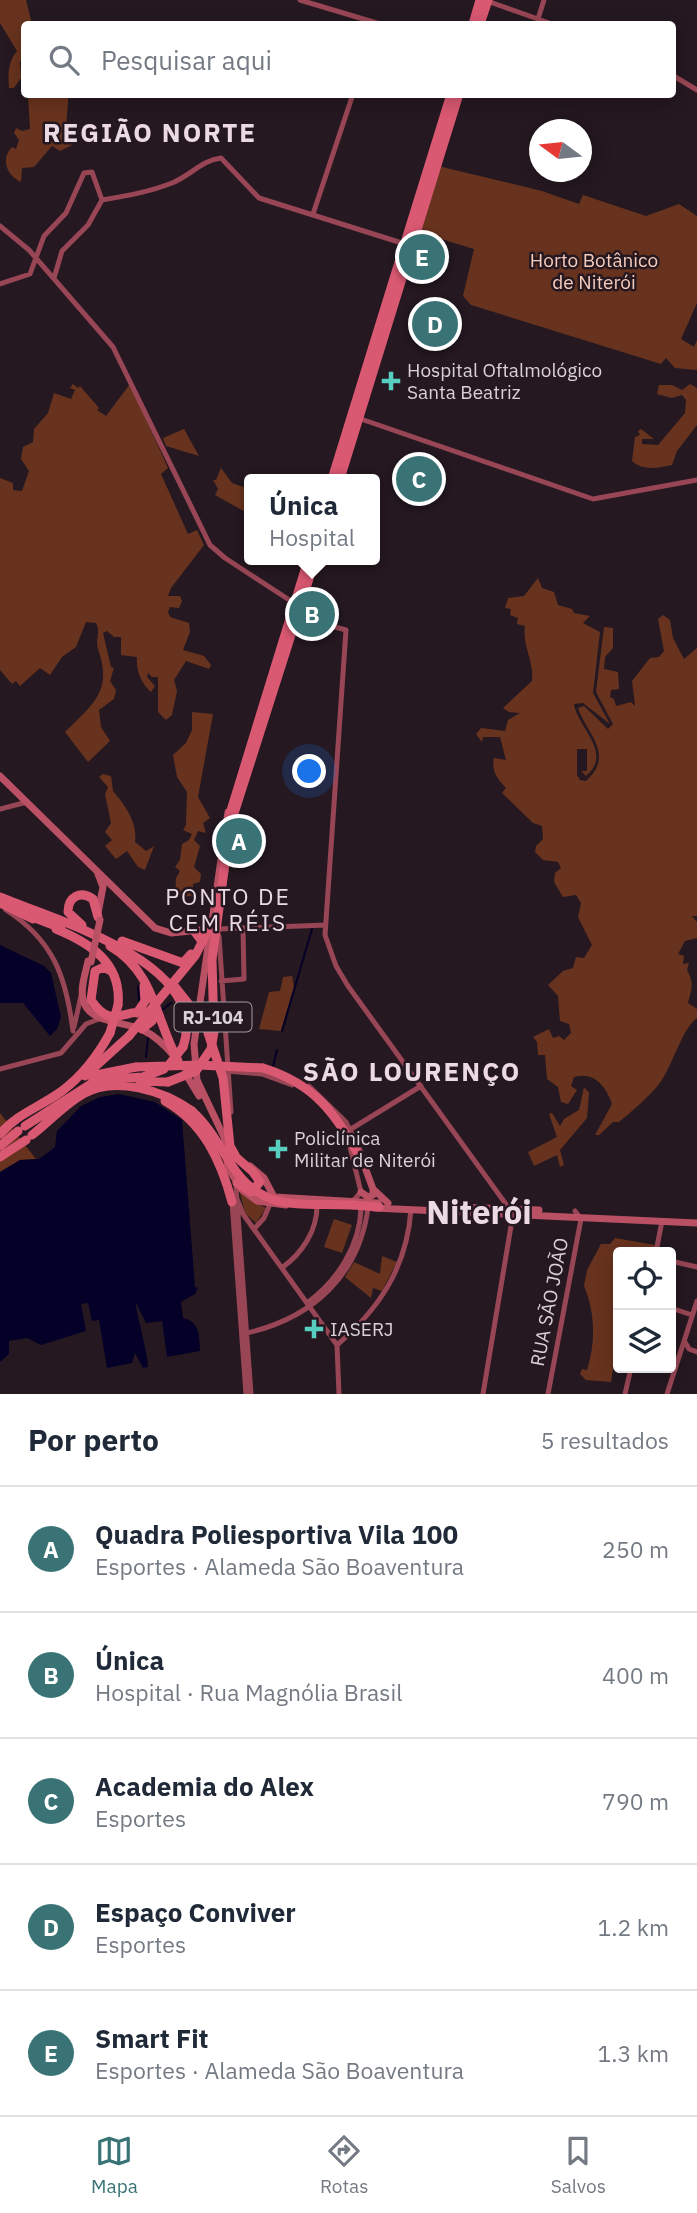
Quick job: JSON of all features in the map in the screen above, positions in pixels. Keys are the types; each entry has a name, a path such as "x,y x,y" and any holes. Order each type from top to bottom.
{"highway":[{"path":"474,21 485,0"},
{"path":"481,21 485,0"},
{"path":"341,474 355,417 449,98"},
{"path":"334,474 355,417 458,98"},
{"name":"RJ-104","path":"93,1082 168,1082 196,1071 211,1049 214,1031 212,968 230,826 238,809 294,616 294,603 305,565"},
{"name":"RJ-104","path":"236,792 313,565"},
{"path":"0,1134 21,1114 95,1068 129,1036 172,987 207,936 214,918 236,792"},
{"path":"0,1146 21,1128 93,1082 151,1075 164,1069 183,1047 186,1022 179,1003 158,975 106,938 71,918 70,901 79,895 89,896 95,902 98,919"},
{"path":"0,901 96,949 115,977 118,1005 110,1033 90,1063 61,1091"},
{"path":"0,901 183,963 206,934"},
{"path":"30,916 107,944 135,959 168,979 195,1012"},
{"path":"135,959 145,990 145,1001 137,1013"},
{"path":"135,959 149,987 177,1061"},
{"path":"115,977 107,968 95,971 90,995 104,1016 120,1017 146,1011 152,1017 149,1026 142,1029"},
{"path":"227,1067 208,1033 223,1078 228,1140 240,1161 257,1176 260,1185 251,1192 237,1186"},
{"path":"61,1091 99,1073 136,1067 248,1066 277,1073 310,1090 339,1120 363,1162"},
{"path":"0,1157 29,1138 84,1093 103,1087 127,1088 164,1095 192,1111 206,1126 241,1180 255,1193 278,1201 383,1205"},
{"path":"127,1088 169,1104 197,1126 218,1159 234,1201"}],"main road":[{"path":"0,774 108,884 159,930 206,934"},
{"path":"236,792 223,829 219,902 206,934 196,1034 196,1074 224,1137 228,1168 237,1186 249,1197 359,1205"},
{"path":"108,884 83,988 86,1007 142,1029 160,1041 177,1061 213,1115"},
{"path":"90,961 86,997 104,1016"},
{"path":"240,1161 262,1175 270,1200"},
{"path":"363,1162 373,1189 383,1205 411,1209 577,1214 696,1222"},
{"path":"361,1192 369,1198 373,1195 373,1189"},
{"path":"290,1201 317,1206 383,1205 511,1212"}],"street":[{"path":"300,0 367,21"},
{"path":"485,0 544,21"},
{"path":"538,19 544,0"},
{"path":"676,77 697,90"},
{"path":"313,215 352,98"},
{"path":"102,200 140,193 171,183 214,159 222,158 259,198 405,244"},
{"path":"0,284 27,277 37,260 44,236 66,213 82,174 89,170 102,200"},
{"path":"54,278 62,251 88,225 102,200"},
{"path":"0,226 54,278 110,343 122,361 195,519 210,545 225,558 294,603"},
{"path":"355,417 593,499 697,480"},
{"path":"294,616 346,631 326,930 338,971 511,1212 483,1394"},
{"path":"0,809 30,803"},
{"path":"219,902 238,809"},
{"path":"0,901 37,932 51,951 65,992 73,1031"},
{"path":"232,1135 221,981 206,934 243,928 315,926 326,930"},
{"path":"315,926 326,930"},
{"path":"221,981 244,979 243,928"},
{"path":"70,1044 83,988"},
{"path":"0,1069 56,1055 70,1044 90,1021 104,1016"},
{"path":"227,1067 267,1067 301,1081 323,1097 351,1129 363,1162"},
{"path":"227,1067 270,1076 314,1099 344,1133 355,1160 361,1192 358,1230 344,1264 330,1283 308,1305 283,1323 247,1333"},
{"path":"351,1129 421,1086"},
{"path":"228,1168 239,1235 247,1333 248,1394"},
{"path":"237,1186 234,1201 248,1394"},
{"path":"255,1228 264,1218 270,1200"},
{"path":"234,1201 337,1345 339,1394"},
{"path":"283,1267 299,1252 310,1235 317,1206"},
{"path":"337,1345 373,1311 393,1281 406,1242 411,1209"},
{"name":"RUA SÃO JOÃO","path":"548,1394 577,1214"},
{"path":"657,1247 662,1219"},
{"path":"676,1262 697,1266"},
{"path":"667,1394 697,1301"},
{"path":"240,1302 243,1330 247,1333"},
{"path":"676,1310 692,1315"},
{"path":"685,1339 687,1347 697,1352"},
{"path":"625,1394 630,1373"}],"green space":[{"path":"0,0 26,0 31,21 21,21 21,78 14,88 9,88 9,73 10,64 17,51 0,23"},
{"path":"28,98 68,98 67,127 72,145 60,151 52,146 34,167 22,168 21,182 9,171 6,157 12,147 16,149 19,140 14,133 16,128 22,131 30,129"},
{"name":"Horto Botânico de Niterói","path":"438,166 542,191 579,204 583,195 646,216 679,204 697,216 697,303 681,339 694,347 697,340 697,370 675,368 666,358 661,364 471,305 463,296 474,249 418,232"},
{"path":"73,384 78,388 80,386 99,408 97,410 106,416 130,384 168,468 161,474 188,534 197,530 204,545 171,588 168,596 180,596 182,601 179,608 170,607 168,612 170,617 189,623 190,632 183,650 204,656 211,665 209,669 186,661 174,680 177,691 172,715 166,720 158,712 158,677 152,677 148,673 147,677 155,686 151,692 140,676 137,657 121,655 121,637 114,637 107,631 103,633 111,667 114,668 110,681 116,690 114,699 99,710 101,727 110,741 88,762 65,732 92,705 102,686 102,663 97,646 96,623 86,622 76,647 62,657 50,675 40,668 20,686 16,681 12,684 0,670 0,478 13,483 13,490 22,491 29,471 21,459 23,447 33,442 34,429 48,413 54,393 71,399 75,390 70,388"},
{"path":"690,384 697,388 697,425 677,451 672,465 651,468 636,464 632,461 635,437 640,435 638,431 641,429 654,439 642,439 642,444 658,445 685,413 686,400 682,395 672,398 657,394 659,385 672,385 682,390"},
{"path":"184,429 199,456 166,446 163,438"},
{"path":"221,468 232,483 244,487 244,511 215,495 218,489 213,480 216,480"},
{"path":"538,578 542,588 554,592 558,605 572,609 574,613 590,616 583,623 600,632 593,693 610,724 583,703 574,704 592,740 596,758 594,767 586,776 581,771 587,771 587,749 577,749 577,775 580,780 586,781 595,771 599,753 578,708 584,706 608,729 613,724 596,692 604,627 613,628 613,648 605,657 604,669 618,672 619,689 611,690 610,697 614,699 616,706 631,702 635,706 632,681 650,658 659,657 664,651 658,619 663,615 670,620 673,638 684,659 697,648 697,916 692,916 697,922 697,938 685,941 678,954 684,956 683,964 689,963 687,970 692,987 688,1003 697,1009 697,1018 686,1031 655,1089 619,1122 613,1122 599,1135 595,1135 612,1104 602,1085 587,1076 574,1077 571,1086 577,1090 568,1104 561,1102 558,1087 547,1079 545,1055 538,1055 537,1042 533,1037 549,1029 553,1038 559,1036 564,1040 571,1033 569,1024 560,1021 558,996 548,985 563,971 573,968 576,957 584,958 592,945 578,917 581,903 576,895 563,897 554,882 555,873 561,868 558,862 543,860 535,852 536,846 543,839 542,826 533,823 502,793 506,788 497,778 493,766 494,758 506,760 500,737 483,737 482,742 476,734 481,728 505,731 508,720 520,713 509,712 503,708 532,681 531,666 525,626 517,624 518,618 510,615 511,609 505,608 508,598 524,596"},
{"path":"192,712 213,714 198,797 210,818 203,823 206,833 198,831 194,840 200,846 194,867 201,874 200,882 193,884 193,896 175,897 176,878 180,871 175,867 180,860 182,844 189,840 192,834 183,830 186,825 187,792 177,777 173,755 186,743 192,730"},
{"path":"103,774 111,776 113,791 130,815 135,828 135,842 146,851 154,846 145,870 138,867 127,851 116,859 105,846 112,840 105,832 111,823 105,794 108,787 99,777"},
{"path":"292,976 294,987 281,1031 259,1029 269,992 280,991 283,977"},
{"path":"584,1087 589,1093 587,1118 560,1150 564,1165 560,1167 557,1155 534,1166 528,1152 557,1137 549,1114 552,1113 560,1126 564,1119 579,1110"},
{"path":"0,1113 36,1159 20,1160 0,1172"},
{"path":"233,1180 249,1199 266,1208 256,1223 245,1213 239,1189 234,1189"},
{"path":"334,1219 352,1225 342,1253 324,1247"},
{"path":"615,1238 655,1245 613,1247 611,1382 586,1380 580,1374 582,1369 587,1370 593,1338 592,1317 584,1286 587,1270 601,1244 610,1244"},
{"path":"382,1256 397,1262 382,1291 373,1288 371,1298 345,1277 354,1262 380,1274"}],"shaded area":[{"path":"0,945 44,966 51,973 61,1017 57,1029 50,1036 23,1003 0,1003"},
{"path":"119,1094 155,1102 182,1120 195,1287 198,1288 195,1294 181,1302 183,1318 193,1322 198,1330 200,1351 167,1357 162,1321 146,1323 136,1303 148,1367 143,1368 135,1353 132,1363 107,1368 99,1320 92,1321 88,1303 81,1304 86,1331 41,1345 27,1338 9,1341 9,1354 0,1362 0,1172 20,1160 39,1159 55,1147 57,1131 81,1106 100,1097"}],"waterway":[{"path":"282,1031 312,929"},
{"path":"138,986 139,1002"},
{"path":"162,1010 171,1003"},
{"path":"146,1057 148,1038"},
{"path":"273,1066 277,1050"}],"place":[{"name":"Smart Fit","path":"422,257"},
{"name":"Espaço Conviver","path":"435,324"},
{"name":"Hospital Oftalmológico Santa Beatriz","path":"391,381"},
{"name":"Academia do Alex","path":"419,479"},
{"name":"Única","path":"312,614"},
{"name":"Quadra Poliesportiva Vila 100","path":"239,841"},
{"name":"Policlínica Militar de Niterói","path":"278,1149"},
{"name":"IASERJ","path":"314,1329"}],"district":[{"name":"REGIÃO NORTE","path":"150,132"},
{"name":"PONTO DE CEM RÉIS","path":"228,909"},
{"name":"SÃO LOURENÇO","path":"412,1071"},
{"name":"Niterói","path":"479,1211"}]}
